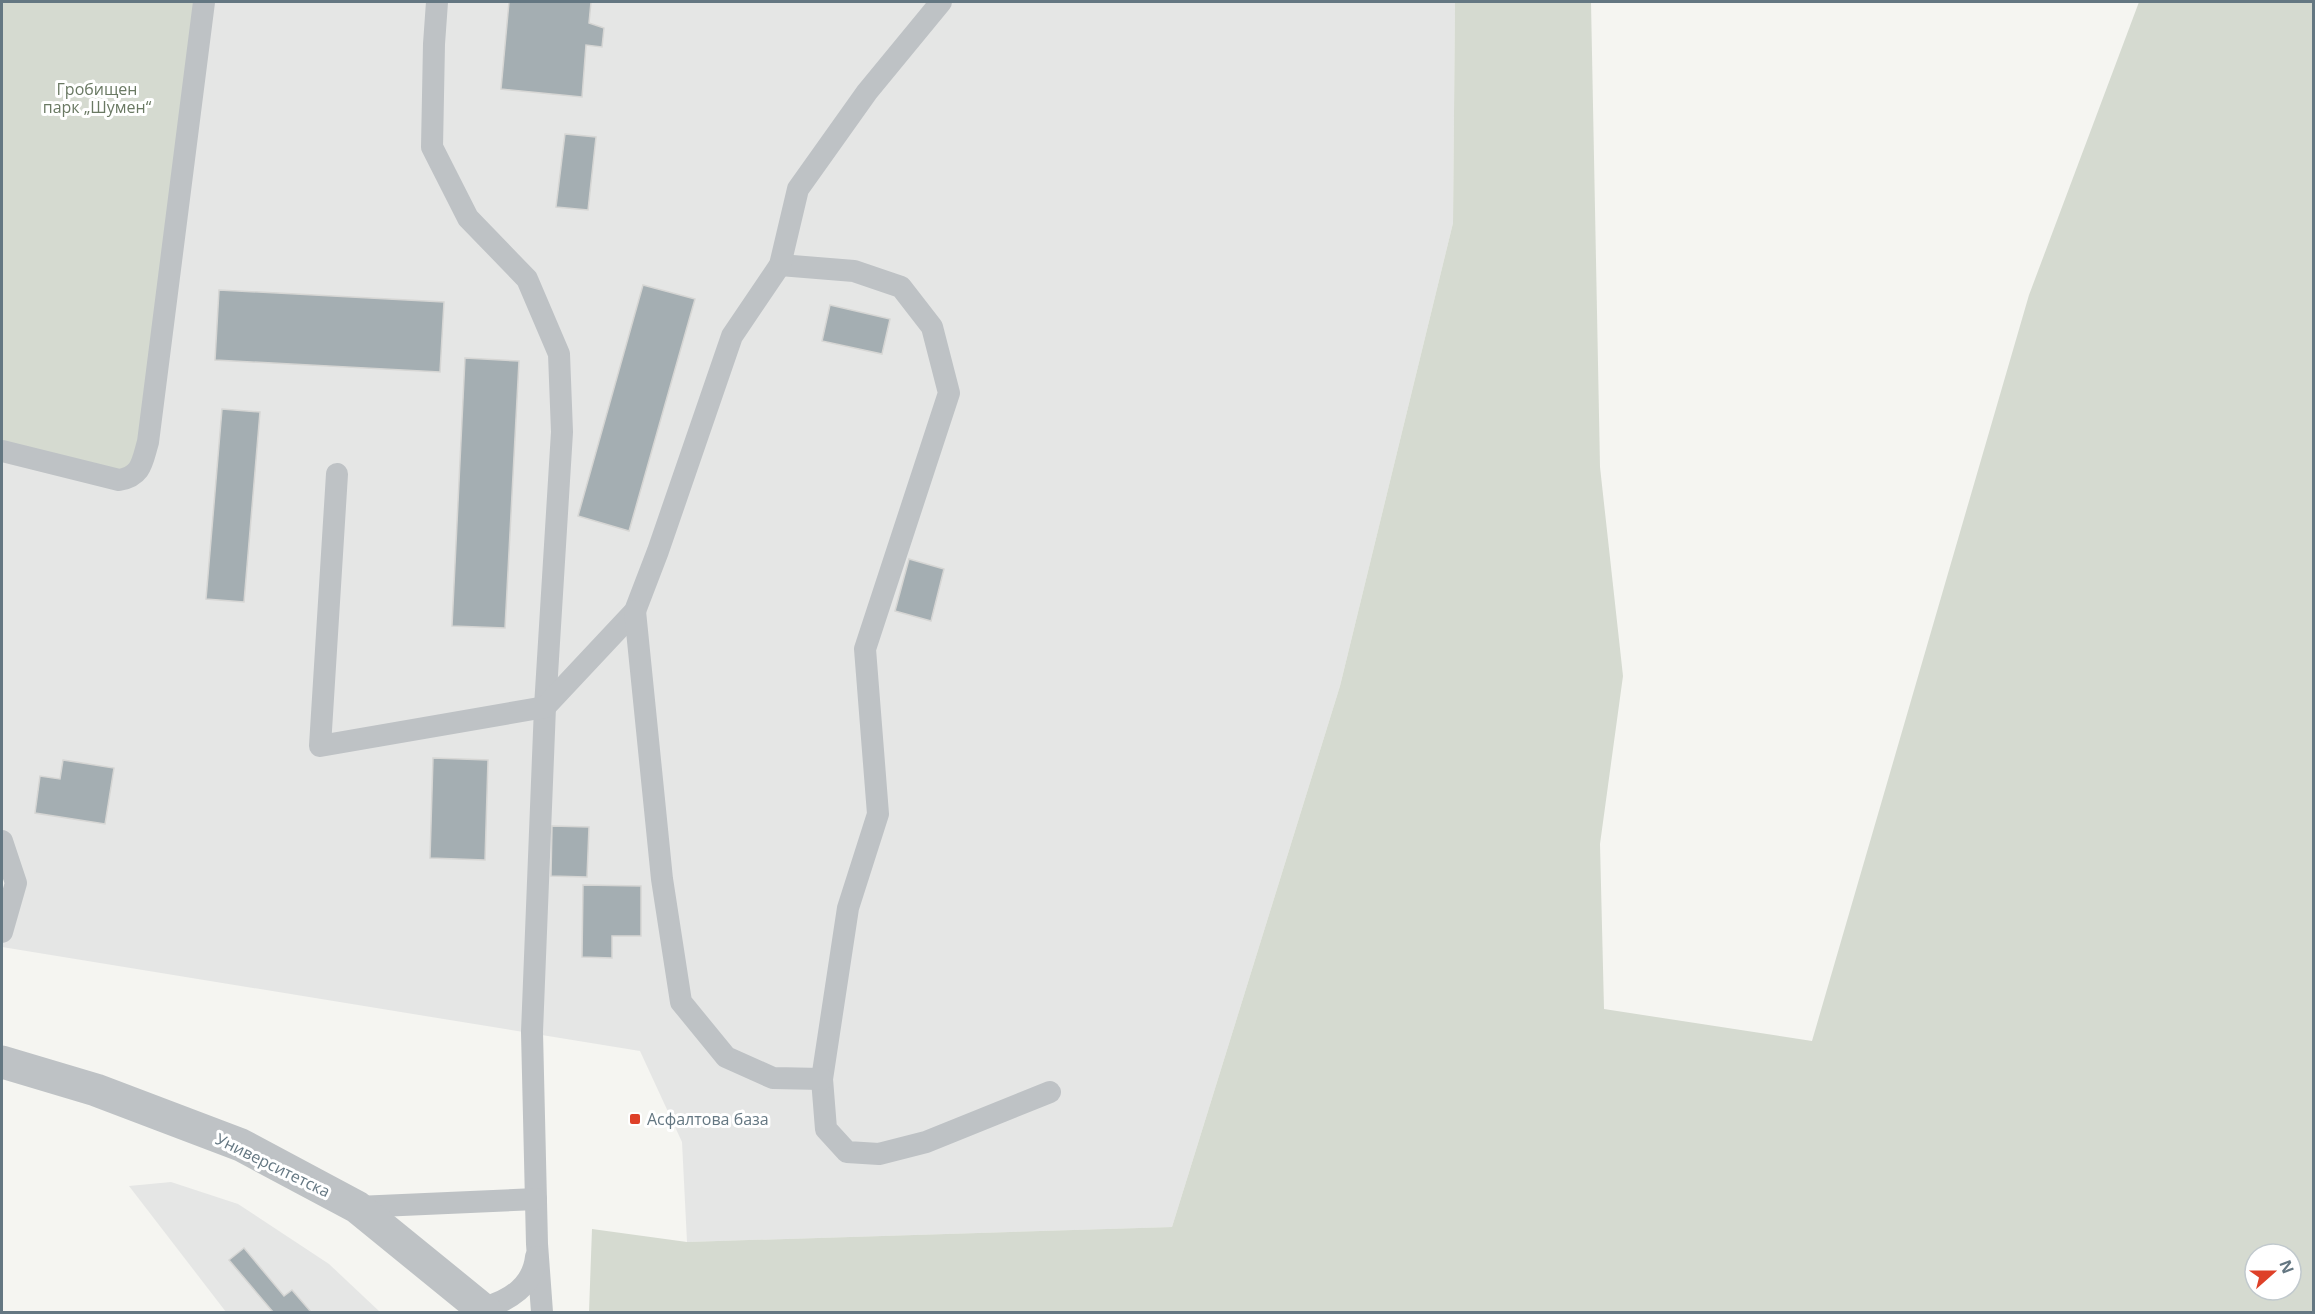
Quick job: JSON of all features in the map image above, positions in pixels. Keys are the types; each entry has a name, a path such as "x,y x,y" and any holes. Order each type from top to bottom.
{"street":[{"name":"Университетска","path":"2,1062 96,1090 241,1145 357,1207 485,1310"}],"lane":[{"path":"2,451 119,480 131,478 141,467 148,442 204,2"},
{"path":"437,2 432,147 468,218 527,279 560,354 562,432 545,707 532,1032 537,1244 542,1312"},
{"path":"337,474 320,746 545,707 635,611 732,336 780,265 798,189 867,92 941,2"},
{"path":"780,265 854,271 901,287 932,327 949,393 865,649 878,814 848,908 822,1079 826,1129 848,1152 879,1154 926,1142 1050,1092"},
{"path":"635,611 662,879 681,1002 726,1057 773,1078 822,1079"},
{"path":"2,841 16,883 2,932"},
{"path":"357,1207 536,1199"},
{"path":"485,1310 516,1294 528,1280 535,1262 537,1244"}],"shaded area":[{"path":"208,2 1455,2 1453,223 1340,686 1172,1227 687,1242 682,1142 640,1051 2,947 4,875 2,875 2,443"},
{"path":"171,1182 238,1204 329,1264 380,1312 226,1312 129,1186"}],"green space":[{"name":"Гробищен парк „Шумен“","path":"2,2 208,2 141,479 2,443"},
{"path":"1455,2 1591,2 1600,467 1623,676 1600,844 1604,1009 1812,1041 2029,295 2139,2 2313,2 2313,1312 589,1312 592,1229 687,1242 1172,1227 1340,686 1453,223"}],"building":[{"path":"509,2 591,2 589,23 604,28 602,47 586,45 582,97 501,89"},
{"path":"565,134 596,137 588,210 556,207"},
{"path":"643,285 695,299 629,531 578,516"},
{"path":"219,290 444,302 440,372 215,360"},
{"path":"830,305 890,319 882,354 822,341"},
{"path":"465,358 519,361 505,628 452,626"},
{"path":"222,409 260,412 244,602 206,599"},
{"path":"909,559 944,569 931,621 895,611"},
{"path":"433,758 488,760 485,860 430,858"},
{"path":"63,760 114,768 105,824 35,813 40,776 60,779"},
{"path":"552,826 589,827 587,877 551,876"},
{"path":"583,885 641,886 641,936 612,936 612,958 582,957"},
{"path":"244,1248 284,1296 292,1290 311,1312 273,1312 229,1260"}],"place":[{"name":"Асфалтова база","path":"635,1119"}]}
